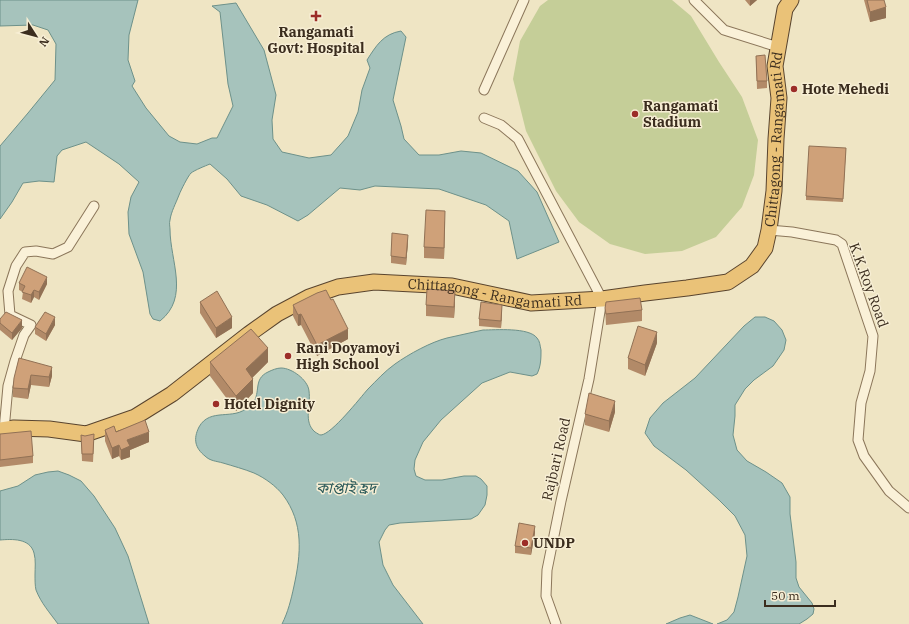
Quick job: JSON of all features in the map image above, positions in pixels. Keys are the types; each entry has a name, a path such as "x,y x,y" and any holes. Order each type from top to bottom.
{"highway":[{"name":"Chittagong - Rangamati Rd","path":"2,430 14,428 49,429 86,434 136,417 172,394 248,334 277,314 309,297 338,287 374,282 452,286 531,303 602,299 728,282 752,266 765,248 769,230 774,191 779,98 775,66 788,3"}],"street":[{"path":"484,90 524,0"},
{"path":"694,0 724,30 778,47"},
{"path":"484,118 501,125 518,139 602,299"},
{"path":"2,430 8,386 24,336 31,325 10,315 8,291 16,266 25,252 36,251 53,254 68,247 94,206"},
{"name":"K.K.Roy Road","path":"769,230 792,232 836,240 842,244 873,336 870,371 861,403 858,440 864,456 889,491 909,508"},
{"name":"Rajbari Road","path":"556,624 546,596 547,570 589,379 602,299"}],"green space":[{"name":"Rangamati Stadium","path":"548,0 672,0 691,16 742,97 758,140 754,175 742,207 716,237 682,251 645,254 610,244 579,222 556,191 526,131 513,79 520,41 540,6"}],"water":[{"path":"0,0 138,0 129,35 128,60 135,81 132,86 146,108 169,136 180,142 197,144 212,138 217,138 233,106 228,84 220,12 212,6 236,3 264,50 276,95 272,120 273,139 282,152 309,158 331,155 348,136 358,112 362,90 370,68 367,60 381,41 389,35 401,31 406,37 393,100 404,139 419,155 439,155 461,151 481,153 518,171 537,192 559,242 517,259 509,221 486,205 439,189 375,186 360,190 340,188 308,215 298,221 267,205 241,196 227,179 210,164 191,173 181,190 172,211 170,224 176,290 174,301 169,311 160,321 153,319 150,314 143,272 129,234 128,212 131,197 139,182 119,164 86,142 62,150 57,156 54,182 39,181 23,183 0,219 0,146 55,80 56,44 48,30 33,25 0,26"},
{"path":"755,317 765,317 774,321 782,330 786,340 784,350 773,366 754,380 745,389 735,405 733,435 737,450 747,461 782,483 790,497 790,514 796,562 796,578 799,587 812,603 814,609 813,614 799,624 717,624 727,620 734,612 747,556 745,535 735,516 686,470 654,446 645,433 650,418 663,403 695,378 744,326"},
{"name":"কাপ্তাই হ্রদ","path":"483,330 512,330 533,334 538,339 540,344 540,365 537,374 532,376 510,372 482,383 441,420 423,442 415,460 414,469 416,476 425,480 442,480 464,476 476,476 487,486 487,495 485,505 478,515 471,519 389,525 379,542 383,565 393,585 423,624 282,624 290,601 298,562 299,539 295,517 283,495 277,488 266,480 258,475 235,466 207,458 199,450 196,443 196,435 199,427 209,417 236,413 249,407 253,403 257,394 260,378 274,369 281,368 290,370 299,375 306,383 309,391 309,423 315,432 321,435 332,429 377,379 401,360 434,342"},
{"path":"58,471 81,481 94,496 115,528 128,556 149,624 58,624 43,604 36,590 35,558 32,548 29,544 20,540 0,540 0,491 18,486 35,475"},
{"path":"690,615 713,624 666,624 680,618"}],"building":[{"path":"867,0 884,0 886,7 870,12"},
{"path":"765,55 767,81 757,81 756,56"},
{"path":"809,146 846,148 843,199 806,196"},
{"path":"426,210 445,211 444,248 424,247"},
{"path":"392,233 408,235 406,258 391,256"},
{"path":"27,267 47,277 39,292 34,290 31,295 22,292 25,286 19,283"},
{"path":"427,289 455,291 454,307 426,305"},
{"path":"326,290 331,300 333,299 348,329 317,345 301,314 298,315 293,305"},
{"path":"217,291 232,317 216,328 200,302"},
{"path":"640,298 642,310 606,314 606,302"},
{"path":"481,302 502,305 501,321 479,319"},
{"path":"6,312 22,320 12,333 0,323 0,319"},
{"path":"45,312 55,317 46,334 35,327"},
{"path":"638,326 657,332 645,365 628,358"},
{"path":"251,329 268,348 246,369 253,379 236,396 210,362"},
{"path":"19,358 52,367 49,377 31,375 28,389 13,388"},
{"path":"589,393 615,401 609,421 585,414"},
{"path":"145,420 149,432 127,440 130,446 121,450 119,445 112,448 105,430 114,426 116,432"},
{"path":"31,431 33,456 0,460 0,434"},
{"path":"94,434 93,454 82,454 81,435 85,436"},
{"name":"UNDP","path":"519,523 535,526 531,548 515,546"}],"place":[{"name":"Rangamati Govt: Hospital","path":"316,16"},
{"name":"Hote Mehedi","path":"794,89"},
{"name":"Rangamati Stadium","path":"635,114"},
{"name":"Rani Doyamoyi High School","path":"288,356"},
{"name":"Hotel Dignity","path":"216,404"},
{"name":"UNDP","path":"525,543"}]}
